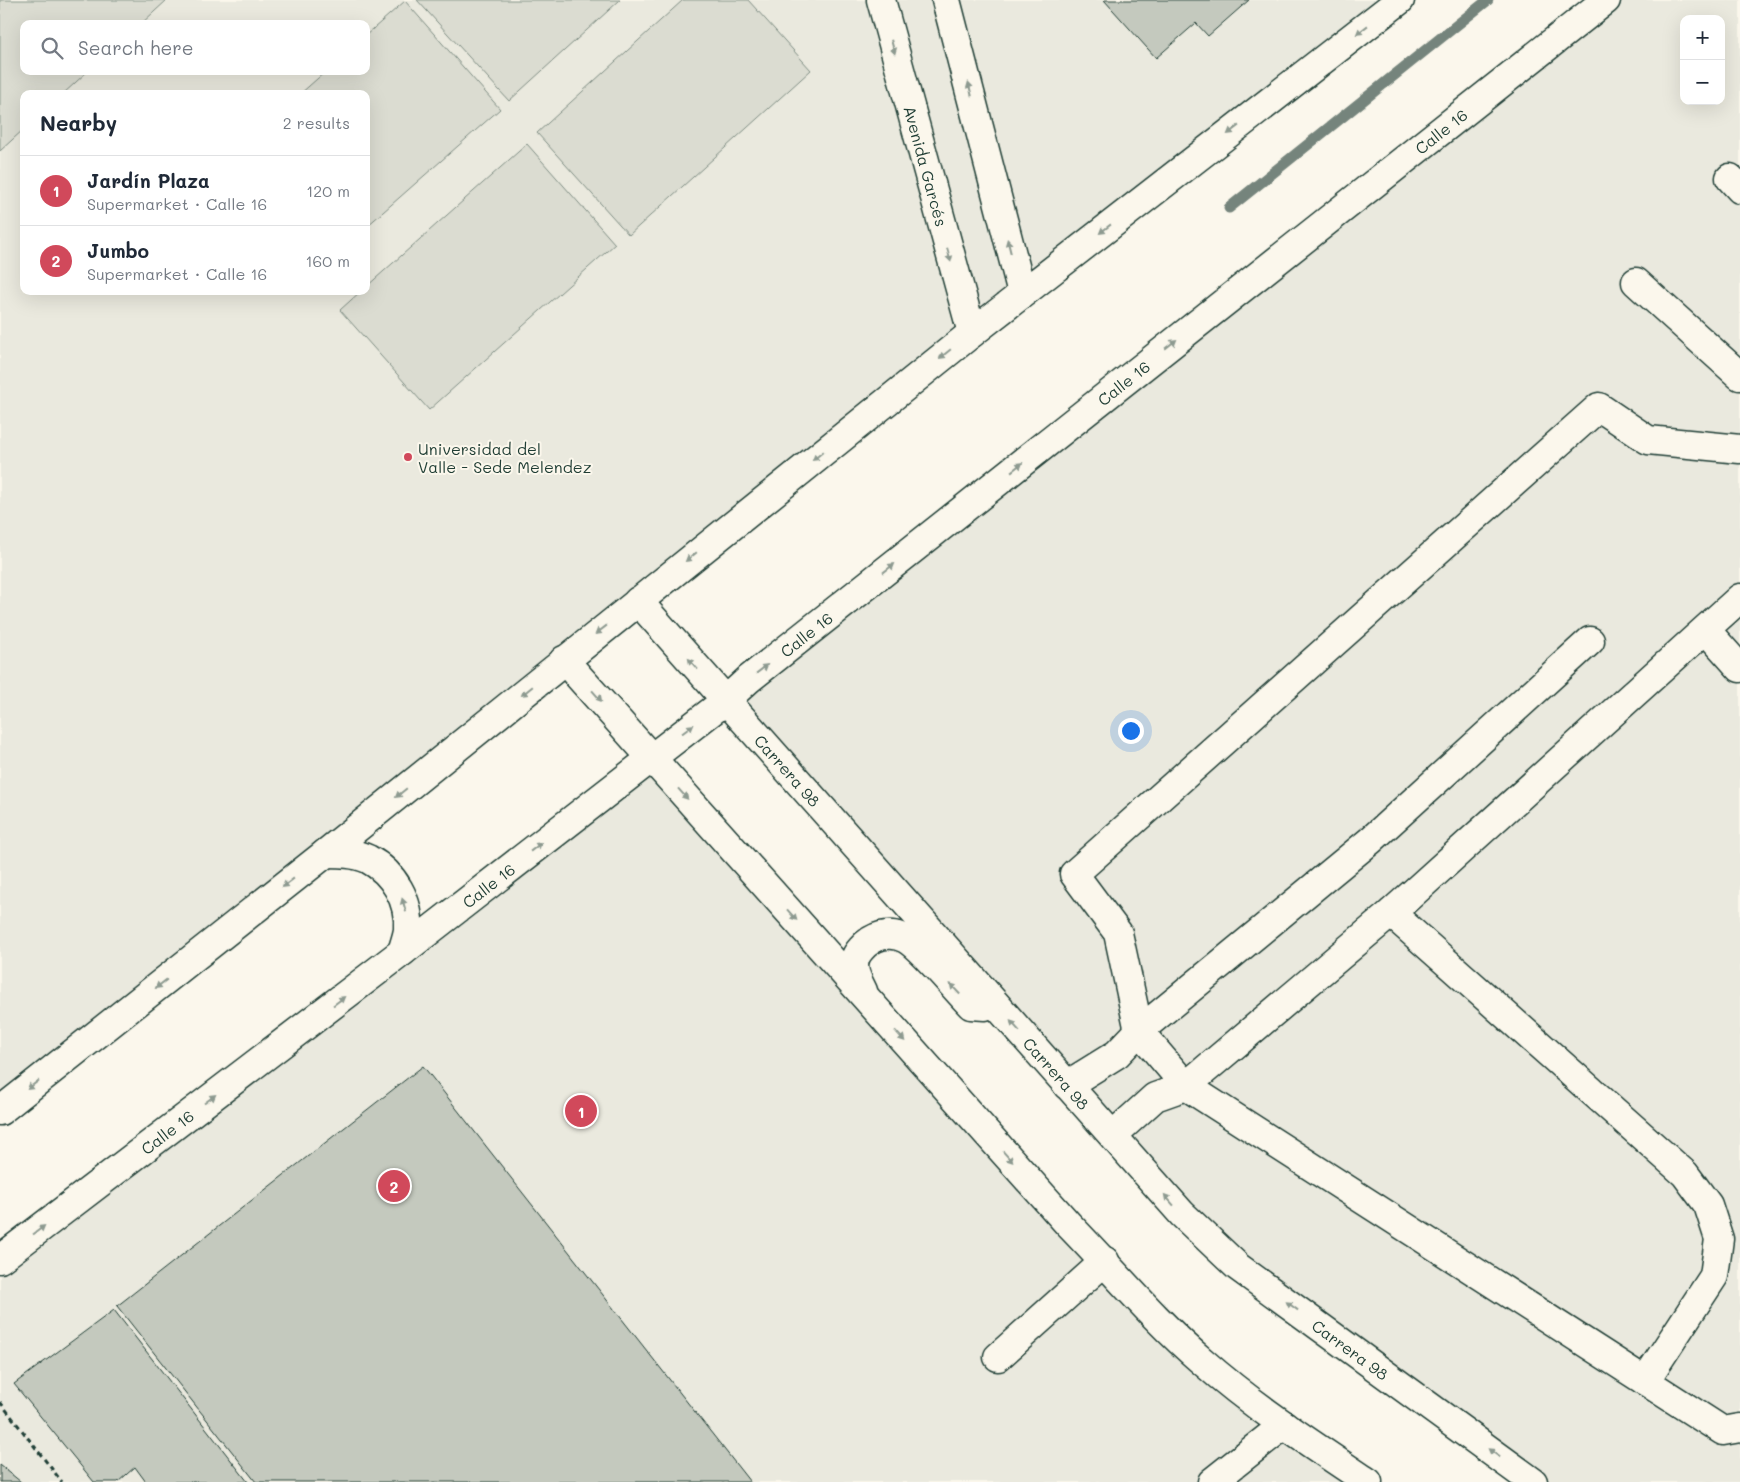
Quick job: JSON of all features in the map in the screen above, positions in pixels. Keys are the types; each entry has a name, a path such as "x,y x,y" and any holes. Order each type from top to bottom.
{"street":[{"name":"Avenida Garcés","path":"881,0 972,333"},
{"path":"946,0 1022,293"},
{"path":"0,1111 326,853 1022,293 1400,0"},
{"name":"Calle 16","path":"0,1259 402,952 725,700 772,660 1606,0"},
{"path":"1636,282 1740,376"},
{"path":"1740,449 1648,440 1599,407 1074,874 1118,933 1138,1031 1186,1086 1723,1431 1740,1428"},
{"path":"1113,1135 1155,1097 1186,1086 1391,913 1740,598"},
{"name":"Carrera 98","path":"638,601 1182,1214 1238,1267 1533,1482"},
{"path":"1706,630 1740,668"},
{"path":"1067,1085 1117,1054 1138,1031 1371,840 1590,641"},
{"path":"564,660 1069,1225 1148,1309 1202,1361 1284,1425 1368,1482"},
{"path":"326,853 347,853 367,859 384,871 398,887 407,908 408,930 402,952"},
{"path":"1391,913 1685,1174 1708,1205 1719,1239 1714,1276 1645,1380"},
{"path":"866,998 853,969 855,959 859,950 872,938 890,934 906,938 971,1005 996,1006"},
{"path":"998,1357 1105,1262"},
{"path":"1212,1482 1284,1425"}],"path":[{"path":"0,1402 62,1482"}],"shaded area":[{"name":"Universidad del Valle - Sede Melendez","path":"0,0 1400,0 0,1111"},
{"path":"0,0 167,0 145,20 20,20 20,75 84,75 67,90 20,90 20,133 0,151"},
{"path":"417,0 620,0 509,101"},
{"path":"683,0 748,0 811,70 629,235 537,133"},
{"path":"1606,0 1740,0 1740,1482 1533,1482 1238,1267 725,701"},
{"path":"405,1 500,109 370,223 370,90 305,90 321,75 370,75 370,32"},
{"path":"527,144 615,244 429,410 340,310 357,295 370,295 370,283"},
{"path":"650,758 1148,1309 1368,1482 0,1482 0,1259"}],"building":[{"path":"1104,0 1249,0 1208,36 1196,23 1156,58"},
{"path":"423,1066 750,1482 256,1482 117,1306"},
{"path":"114,1310 248,1482 146,1482 135,1467 118,1482 94,1482 14,1384"},
{"path":"0,1465 21,1482 0,1482"}],"waterway":[{"path":"1229,208 1488,0"}],"place":[{"name":"Universidad del Valle - Sede Melendez","path":"408,457"},
{"name":"Jardín Plaza","path":"581,1111"},
{"name":"Jumbo","path":"394,1186"}]}
